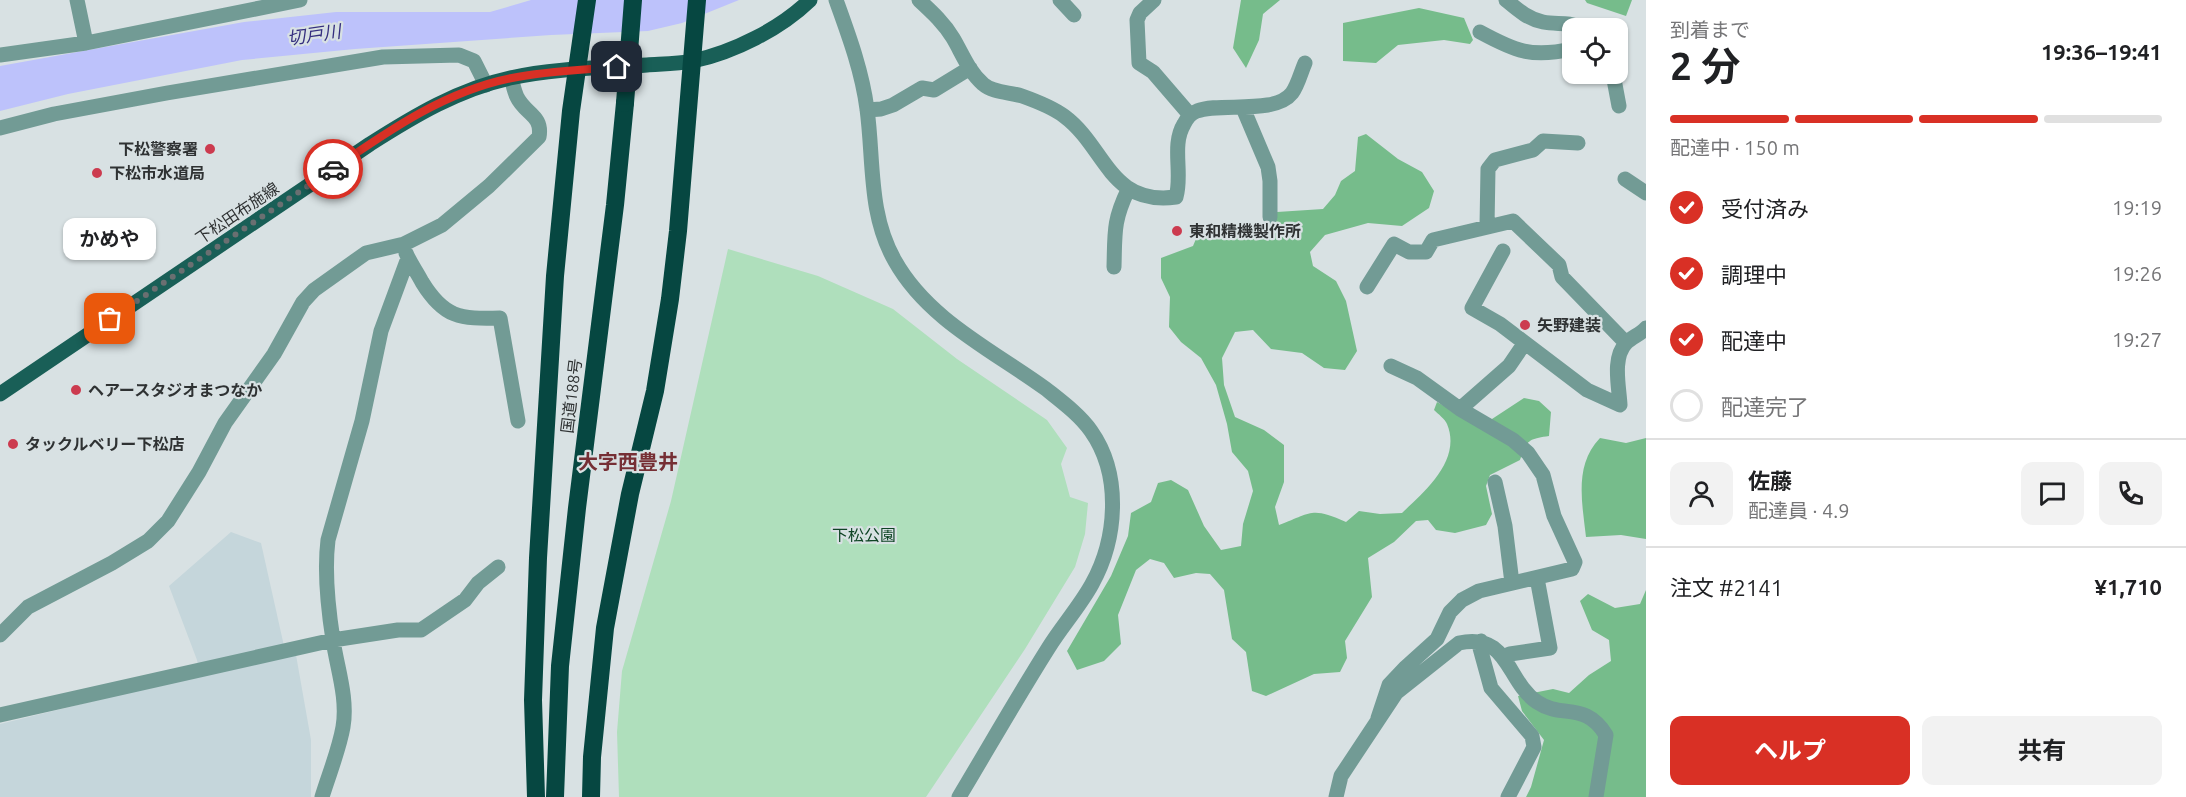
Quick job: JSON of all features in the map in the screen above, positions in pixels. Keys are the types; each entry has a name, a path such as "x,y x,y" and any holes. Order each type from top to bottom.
{"highway":[{"path":"536,797 533,700 538,547 555,276 571,111 587,0"},
{"name":"国道188号","path":"555,797 563,643 577,508 615,205 626,103 633,0"},
{"path":"591,797 592,757 605,628 630,495 655,391 670,298 678,231 697,0"}],"main road":[{"name":"下松田布施線","path":"0,394 379,138 445,100 511,78 692,61 728,50 761,34 802,8 810,0"}],"street":[{"path":"77,0 86,43"},
{"path":"0,55 86,43 300,0"},
{"path":"836,0 859,63 867,110 872,188 879,222 896,261 922,297 968,336 1047,390 1084,422 1093,433 1105,462 1114,505 1108,548 1092,585 1050,645 959,797"},
{"path":"920,0 943,23 970,68 984,85 1022,96 1064,116 1077,128 1128,190 1149,197 1176,197 1180,185 1178,140 1182,126 1190,116 1197,111 1243,108 1281,101 1291,94 1305,63"},
{"path":"1060,0 1074,15"},
{"path":"1154,0 1140,13 1137,20 1139,63 1153,72 1190,116"},
{"path":"1506,0 1526,16 1545,23 1562,23"},
{"path":"1480,32 1509,48 1534,54 1562,51"},
{"path":"0,128 54,114 133,99 383,57 459,55 474,61 486,85"},
{"path":"867,110 892,105 922,88 934,90 970,68"},
{"path":"0,635 28,607 103,568 148,541 168,521 199,472 225,423 274,354 303,302 314,290 366,253 406,251 489,186 539,137 541,128 537,119 517,97 511,78"},
{"path":"1615,84 1619,106"},
{"path":"1243,108 1268,167 1269,217"},
{"path":"1487,226 1488,169 1495,160 1533,150 1543,141 1578,143"},
{"path":"1624,179 1646,192"},
{"path":"1114,267 1115,223 1118,210 1128,190"},
{"path":"1367,287 1394,244 1408,252 1426,252 1433,240 1513,221 1558,265 1562,277 1626,343"},
{"path":"406,251 429,293 442,309 472,319 500,318 518,421"},
{"path":"322,797 344,726 342,688 328,597 326,553 328,540 362,421 381,331 406,251"},
{"path":"1503,251 1472,308 1500,324 1587,390 1620,405 1617,367 1620,353 1626,343 1646,328"},
{"path":"1460,409 1509,366 1524,344"},
{"path":"1378,718 1389,685 1437,639 1450,612 1462,600 1479,591 1572,569 1575,562 1554,516 1543,475 1528,453 1513,440 1460,409 1417,378 1391,366"},
{"path":"1495,482 1505,526 1512,583"},
{"path":"0,715 333,640 398,630 421,630 436,617 465,600 478,583 498,567"},
{"path":"1503,657 1550,648 1537,578"},
{"path":"1481,641 1480,648 1491,688 1532,736 1534,747 1508,797"},
{"path":"1336,797 1341,776 1396,693 1459,643 1481,641 1492,645 1503,657 1536,702 1547,707 1582,714 1597,721 1606,735 1596,797"}],"shaded area":[{"path":"231,532 261,543 286,655 296,655 311,740 311,797 0,797 0,724 200,675 197,660 169,586"}],"green space":[{"path":"1241,0 1280,0 1263,14 1259,40 1246,68 1233,48"},
{"path":"1585,0 1632,0 1626,16 1587,3"},
{"path":"1419,8 1464,18 1473,40 1470,44 1444,40 1398,45 1376,63 1343,61 1343,23"},
{"path":"1366,134 1398,159 1422,172 1434,191 1429,208 1402,226 1368,223 1325,235 1310,252 1313,266 1336,281 1346,301 1357,351 1345,370 1324,368 1302,353 1271,349 1253,330 1235,332 1222,358 1224,385 1235,417 1264,430 1284,445 1284,482 1275,507 1279,525 1311,513 1325,514 1346,522 1359,511 1380,514 1402,513 1439,474 1450,450 1447,424 1434,410 1437,402 1462,416 1492,419 1524,398 1539,401 1551,412 1549,436 1532,440 1525,448 1520,460 1490,475 1486,486 1492,514 1486,525 1455,533 1436,530 1428,520 1416,521 1394,542 1368,558 1372,597 1345,641 1347,658 1340,672 1314,674 1266,696 1252,691 1246,652 1232,639 1224,590 1210,574 1196,573 1174,578 1164,563 1150,559 1136,570 1118,615 1121,644 1104,661 1077,670 1067,651 1111,576 1128,536 1131,513 1151,502 1158,483 1171,480 1188,490 1204,526 1221,550 1241,546 1243,524 1253,491 1248,471 1232,452 1216,385 1201,358 1181,342 1169,327 1170,297 1161,278 1161,258 1193,246 1198,234 1221,227 1240,234 1257,230 1277,212 1323,209 1335,195 1341,181 1355,171 1358,137"},
{"name":"下松公園","path":"728,249 818,276 893,309 957,359 1047,420 1067,448 1061,464 1070,497 1088,503 1085,534 1075,567 1025,649 926,797 619,797 617,732 622,671 671,501"},
{"path":"1600,438 1626,443 1646,438 1646,539 1621,535 1586,537 1582,497 1583,472 1586,460"},
{"path":"1646,590 1646,797 1526,797 1544,740 1522,711 1518,696 1553,689 1569,693 1589,675 1611,661 1609,640 1592,630 1580,601 1588,594 1615,608 1640,604"}],"water":[{"name":"切戸川","path":"531,0 739,0 682,23 648,31 551,35 355,49 242,60 68,94 0,111 0,66 244,22 336,12 490,12"}],"way so far":[{"path":"110,319 333,169"}],"place":[{"name":"下松警察署","path":"210,149"},
{"name":"下松市水道局","path":"97,173"},
{"name":"東和精機製作所","path":"1177,231"},
{"name":"かめや","path":"110,319"},
{"name":"矢野建装","path":"1525,325"},
{"name":"ヘアースタジオまつなか","path":"76,390"},
{"name":"タックルベリー下松店","path":"13,444"}],"district":[{"name":"大字西豊井","path":"628,462"}],"route":[{"path":"333,169 405,122 445,100 486,85 538,74 617,67"}]}
